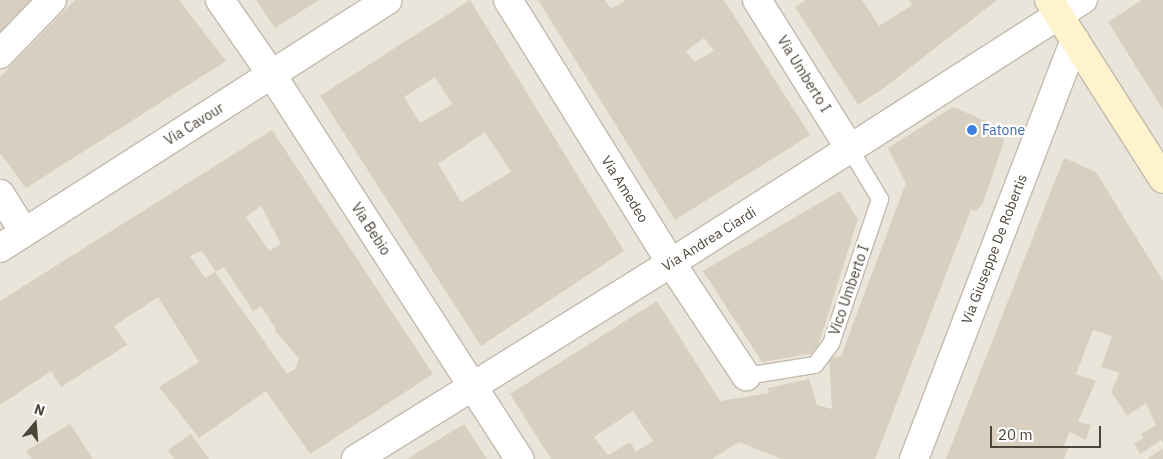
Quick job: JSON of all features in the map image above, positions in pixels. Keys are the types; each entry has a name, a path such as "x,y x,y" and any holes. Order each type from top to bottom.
{"street":[{"path":"0,54 52,0"},
{"name":"Via Bebio","path":"220,0 272,75 519,459"},
{"name":"Via Cavour","path":"0,248 388,0"},
{"name":"Via Amedeo","path":"508,0 671,263 746,376"},
{"name":"Via Umberto I","path":"757,0 850,149"},
{"name":"Via Andrea Ciardi","path":"356,459 850,149 1054,7 1083,0"},
{"path":"1054,7 1163,179"},
{"name":"Via Giuseppe De Robertis","path":"914,459 1075,40"},
{"path":"0,194 24,232"}],"lane":[{"name":"Vico Umberto I","path":"746,376 815,365 831,344 880,199 850,149"}],"shaded area":[{"path":"0,0 1163,0 1163,459 0,459"}],"building":[{"path":"0,0 31,0 0,32"},
{"path":"75,0 179,0 226,61 26,188 0,153 0,77"},
{"path":"256,0 319,0 275,28"},
{"path":"470,0 624,251 481,346 320,96","holes":["435,77 452,104 420,123 404,97","485,132 511,172 461,202 438,164"]},
{"path":"538,0 605,0 611,9 626,0 724,0 810,135 675,220","holes":["704,38 714,51 694,62 686,51"]},
{"path":"806,0 862,0 879,26 912,5 909,0 997,0 884,88 858,105 795,7"},
{"path":"1142,0 1163,0 1163,110 1108,22"},
{"path":"953,107 1002,128 1004,142 982,205 975,211 971,209 875,459 781,459 739,442 712,459 551,459 510,394 657,301 720,401 769,393 768,388 809,379 817,405 832,409 829,358 841,356 906,183 888,148","holes":["633,411 653,441 636,452 630,442 608,455 594,437"]},
{"path":"272,130 433,374 310,454 266,391 199,438 159,387 199,362 158,297 114,326 127,345 61,387 51,371 0,405 0,301","holes":["261,206 281,244 269,251 246,217","202,251 216,272 224,267 253,311 261,306 276,329 275,331 299,358 296,368 287,374 215,272 205,278 190,256"]},
{"path":"1064,158 1096,172 1163,281 1163,443 1161,440 1140,454 1134,444 1143,438 1141,434 1156,425 1146,403 1127,416 1111,391 1120,373 1101,367 1112,336 1093,330 1076,374 1096,381 1078,422 1091,425 1086,440 1069,432 1064,446 1068,448 1064,459 946,459"},
{"path":"840,191 858,219 816,353 762,362 703,271"},
{"path":"70,424 93,459 32,459 26,451"},
{"path":"464,424 487,459 407,459"},
{"path":"191,434 209,459 174,459 168,450"},
{"path":"1163,448 1163,459 1147,459"}],"place":[{"name":"Fatone","path":"972,130"}]}
